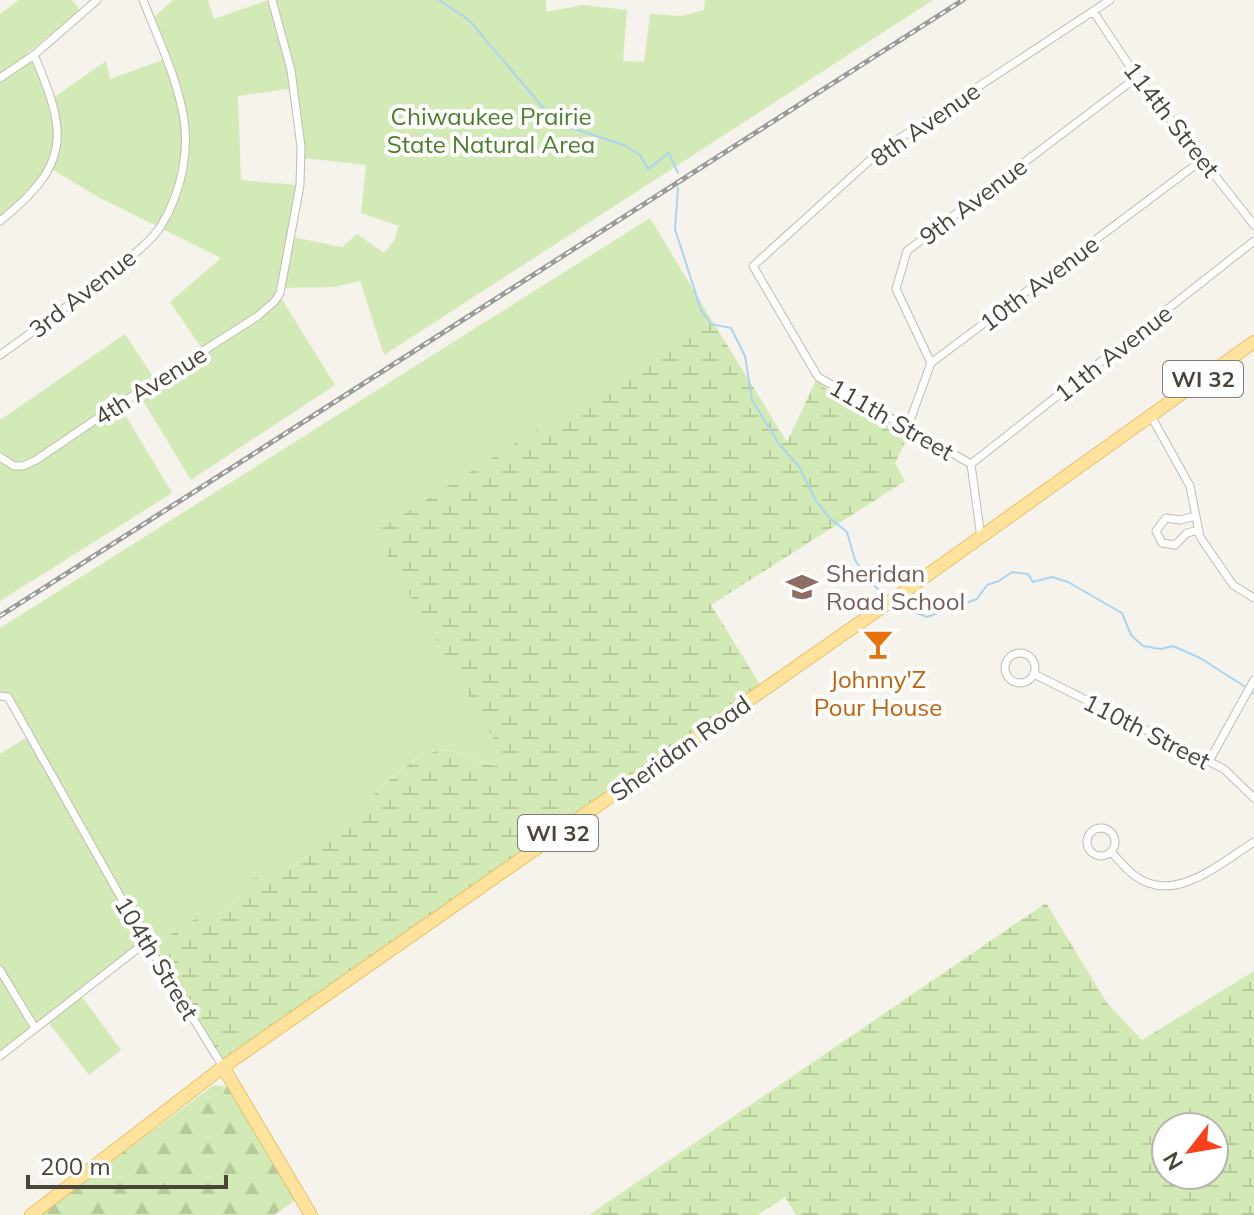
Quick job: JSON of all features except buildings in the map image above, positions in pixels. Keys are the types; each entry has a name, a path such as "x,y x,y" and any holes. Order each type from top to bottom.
{"main road":[{"name":"Sheridan Road","path":"31,1215 223,1067 981,538 1254,342"},
{"name":"104th Street","path":"223,1067 311,1215"}],"street":[{"path":"0,78 34,55 97,0"},
{"name":"3rd Avenue","path":"0,355 98,283 147,242 161,226 178,187 185,161 183,110 143,0"},
{"name":"4th Avenue","path":"0,457 14,466 36,460 230,335 268,308 280,293 300,185 301,147 291,70 272,0"},
{"name":"8th Avenue","path":"753,266 879,152 1110,0"},
{"name":"114th Street","path":"1093,11 1137,77 1254,225"},
{"path":"0,221 30,196 43,180 59,142 56,110 34,55"},
{"name":"9th Avenue","path":"931,363 896,289 907,251 1137,77"},
{"name":"10th Avenue","path":"931,363 1202,160"},
{"name":"11th Avenue","path":"971,464 1254,241"},
{"name":"111th Street","path":"753,266 818,377 971,464 981,538"},
{"path":"907,429 931,363"},
{"path":"1151,416 1190,486 1200,537 1233,585 1254,598"},
{"path":"1196,516 1180,520 1166,518 1156,531 1162,543 1175,545 1187,533 1199,530"},
{"name":"110th Street","path":"1015,654 1025,654 1034,664 1034,674 1023,683 1013,681 1006,674 1006,664 1015,654"},
{"name":"110th Street","path":"1034,674 1224,769 1254,798"},
{"path":"1209,761 1254,680"},
{"name":"104th Street","path":"4,696 146,942 223,1067"},
{"path":"1099,828 1111,832 1115,844 1111,852 1102,856 1092,854 1086,841 1091,832 1099,828"},
{"path":"1111,852 1136,877 1162,887 1186,884 1254,842"},
{"path":"0,1056 146,942"},
{"path":"0,970 35,1028"}],"green space":[{"name":"Chiwaukee Prairie State Natural Area","path":"19,0 72,0 80,10 28,53 50,100 106,61 110,79 168,58 153,18 173,0 208,0 214,19 268,0 546,0 546,12 583,5 627,10 623,61 644,62 650,14 681,16 704,10 705,0 933,0 384,355 360,281 334,287 278,288 275,296 283,301 335,385 191,480 137,391 118,403 172,493 0,601 0,420 125,334 158,384 205,353 170,302 221,258 98,197 48,167 36,185 0,217 0,14","holes":["296,88 303,158 366,165 361,213 399,226 394,241 384,253 357,234 342,247 287,236 297,185 241,180 238,96"]},
{"path":"650,218 711,319 374,533 509,765 489,764 443,750 421,757 399,771 353,817 294,865 280,873 250,881 242,887 223,912 182,925 155,950 147,938 78,991 121,1050 89,1075 45,1018 0,1053 0,754 32,734 7,696 0,692 0,628"},
{"path":"711,319 787,442 816,380 831,393 908,437 895,463 905,481 711,605 761,686 288,1017 223,1059 220,1058 155,950 163,941 188,922 223,912 250,881 285,871 303,859 399,771 421,757 443,750 488,764 508,765 373,533"},
{"path":"1046,903 1107,1003 1142,1040 1254,971 1254,1215 796,1215 785,1197 758,1215 589,1215"},
{"path":"214,1085 229,1087 297,1199 274,1215 39,1215"}],"waterway":[{"path":"439,0 469,20 556,123 624,145 640,155 648,169 669,153 678,173"},
{"path":"678,188 675,229 701,310 711,324 731,328 745,356 752,400 779,444 798,465 816,501 847,532 855,560 870,582 886,596"},
{"path":"896,605 927,617 977,599 987,585 1012,572 1028,574 1033,582 1052,577 1068,582 1122,613 1131,635 1143,646 1161,649 1173,646 1200,658 1244,686"}],"railway":[{"path":"0,616 963,0"}],"place":[{"name":"Sheridan Road School","path":"802,587"},
{"name":"Johnny'Z Pour House","path":"878,644"}]}
